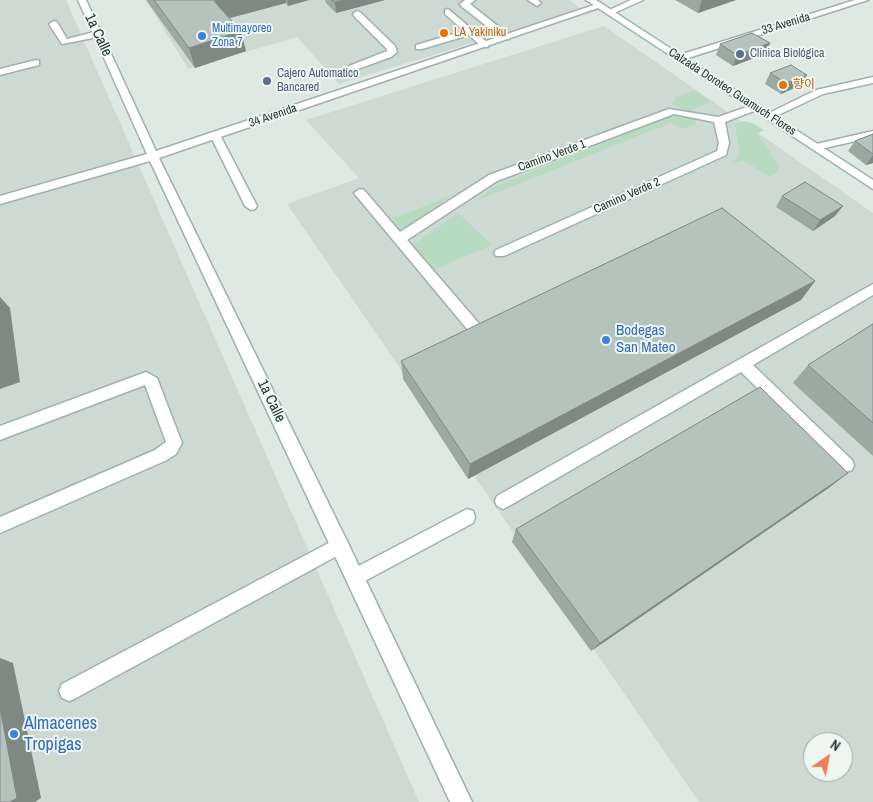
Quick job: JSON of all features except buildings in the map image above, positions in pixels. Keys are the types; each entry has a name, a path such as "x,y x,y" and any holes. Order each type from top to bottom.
{"street":[{"name":"1a Calle","path":"82,0 153,156 356,576 461,802"},
{"path":"471,0 464,4 506,38"},
{"name":"Calzada Doroteo Guamuch Flores","path":"590,0 873,185"},
{"path":"604,9 618,0"},
{"path":"604,9 638,0"},
{"name":"33 Avenida","path":"679,58 864,0"},
{"name":"34 Avenida","path":"0,200 153,156 506,38 604,9"},
{"path":"448,12 485,45"},
{"path":"352,68 392,52 392,48 357,14"},
{"path":"54,24 65,42 98,34"},
{"path":"419,47 470,32"},
{"path":"0,72 36,63"},
{"path":"768,116 820,92 873,80"},
{"path":"719,120 755,107"},
{"name":"Camino Verde 1","path":"399,239 465,195 502,175 673,112 719,120"},
{"name":"Camino Verde 2","path":"500,253 722,153 724,143 719,120"},
{"path":"816,147 873,134"},
{"path":"215,135 251,206"},
{"path":"360,192 482,337"},
{"path":"503,501 873,289"},
{"path":"742,364 846,465"},
{"path":"0,433 146,378 152,382 174,443 170,449 161,454 0,524"},
{"path":"356,576 467,517"},
{"path":"69,692 340,545"}],"shaded area":[{"path":"0,0 66,0 419,802 0,802"},
{"path":"146,0 569,0 582,9 339,84 297,37 188,69"},
{"path":"604,26 873,213 873,802 699,802 287,204 359,178 306,120"}],"green space":[{"path":"696,90 709,101 706,104 687,112 671,103 676,100 674,98"},
{"path":"668,117 695,118 696,124 683,129 671,123 476,201 494,187"},
{"path":"743,121 753,123 764,130 757,134 779,166 778,171 770,177 743,160 731,164 740,153 735,125"},
{"path":"452,195 407,227 399,230 393,227 393,219"},
{"path":"458,213 492,245 431,271 413,251 414,244"}],"place":[{"name":"LA Yakiniku","path":"444,33"},
{"name":"Multimayoreo Zona 7","path":"202,36"},
{"name":"Clínica Biológica","path":"740,54"},
{"name":"Cajero Automatico Bancared","path":"267,81"},
{"name":"향이","path":"783,85"},
{"name":"Bodegas San Mateo","path":"606,340"},
{"name":"Almacenes Tropigas","path":"14,734"}]}
